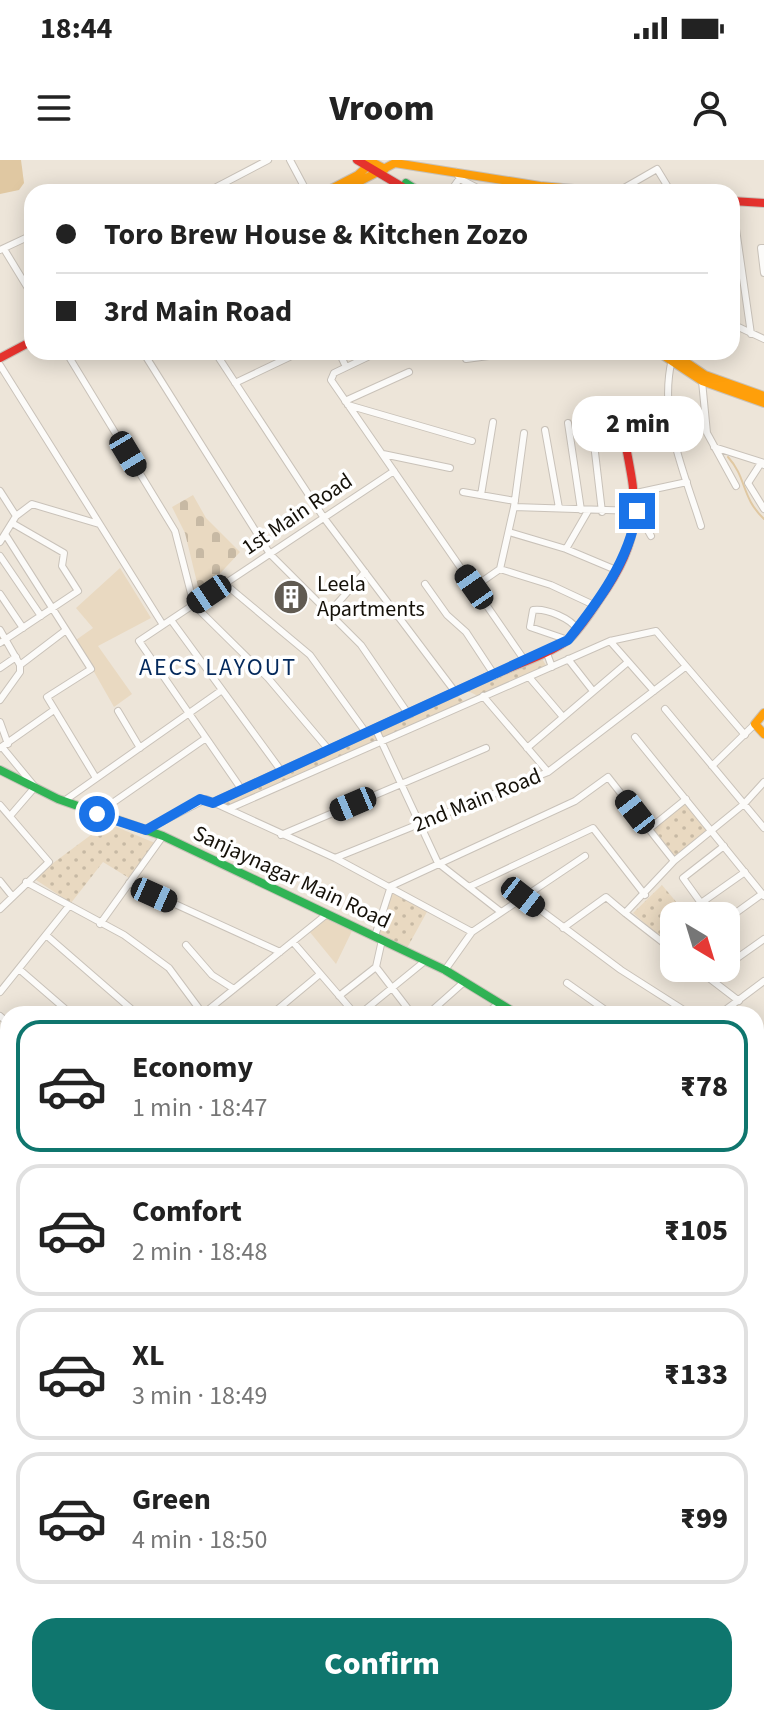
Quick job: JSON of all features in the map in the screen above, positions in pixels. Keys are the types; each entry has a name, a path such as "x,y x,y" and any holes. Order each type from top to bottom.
{"street":[{"path":"222,184 268,160"},
{"path":"290,160 303,184"},
{"path":"357,160 369,163 406,184"},
{"path":"337,184 369,163"},
{"path":"353,184 395,163 526,184"},
{"path":"380,169 400,184"},
{"path":"631,184 657,169 666,184"},
{"path":"454,184 459,174"},
{"path":"459,174 473,184"},
{"path":"740,202 764,203"},
{"path":"24,239 2,250 24,283"},
{"path":"764,248 761,248 764,273"},
{"path":"740,257 751,334"},
{"path":"740,328 764,339"},
{"path":"0,358 24,345"},
{"path":"71,360 175,531 194,605 268,678 329,750"},
{"path":"148,360 270,554 361,645 409,715"},
{"path":"221,360 324,518 456,693"},
{"path":"235,383 283,360"},
{"path":"343,360 346,367"},
{"path":"361,360 331,376 525,661"},
{"path":"671,360 667,384 669,429 701,526"},
{"path":"677,360 702,381 764,403"},
{"path":"679,360 705,375 764,396"},
{"path":"0,365 163,625"},
{"path":"347,403 409,372"},
{"path":"702,381 707,433 736,486"},
{"path":"347,403 472,441"},
{"path":"591,418 602,512"},
{"path":"481,495 493,422"},
{"path":"566,549 585,511 568,423"},
{"path":"213,803 495,676 566,638 596,606 633,536 636,493 622,427"},
{"path":"545,430 559,508"},
{"path":"474,587 500,569 515,504 524,433"},
{"path":"713,447 763,464 748,483 764,509"},
{"path":"382,454 450,468"},
{"name":"1st Main Road","path":"190,713 139,641 394,471"},
{"path":"636,493 687,482"},
{"path":"0,491 14,520 64,553 62,566 78,591 3,641"},
{"path":"463,492 515,504 602,512 637,511"},
{"path":"0,542 14,520 32,504 99,524"},
{"path":"637,511 651,536"},
{"path":"509,532 566,549 616,570"},
{"path":"5,534 91,669 47,697 96,778"},
{"path":"0,556 41,616"},
{"path":"500,569 551,585 596,606"},
{"path":"329,613 365,572"},
{"path":"225,584 310,655 382,741 438,863 501,912"},
{"path":"425,584 447,615 466,632 495,676"},
{"path":"0,594 23,628"},
{"path":"566,638 530,627 533,610 539,609 571,621 575,628"},
{"path":"171,620 282,772"},
{"path":"0,630 3,641 20,665 20,672 0,700"},
{"path":"20,665 66,630"},
{"path":"228,809 610,641 656,631 745,735"},
{"path":"610,641 654,691"},
{"path":"546,651 552,667"},
{"path":"0,668 16,657"},
{"path":"568,659 593,691"},
{"path":"527,748 628,662"},
{"name":"2nd Main Road","path":"335,858 548,772 685,667"},
{"path":"529,677 563,717"},
{"path":"64,801 222,690"},
{"path":"483,696 548,772"},
{"path":"665,709 764,828"},
{"path":"3,746 54,710"},
{"path":"118,711 140,748"},
{"path":"190,713 242,790"},
{"path":"712,766 764,713"},
{"path":"0,722 3,746 35,787 10,816"},
{"path":"755,724 764,734"},
{"path":"635,737 763,895 740,911"},
{"path":"97,814 206,738"},
{"path":"281,835 486,748"},
{"name":"Sanjaynagar Main Road","path":"0,771 64,801 163,836 445,970 504,1006"},
{"path":"406,1006 376,967 378,938 391,886 575,801 608,777 674,861"},
{"path":"625,913 674,861 744,804 764,782"},
{"path":"146,830 200,799 213,803 335,858 472,932"},
{"path":"649,829 686,799"},
{"path":"0,805 49,862 0,909"},
{"path":"469,887 593,828 645,895"},
{"path":"100,924 163,836"},
{"path":"724,846 683,878 701,903 745,872"},
{"path":"445,970 472,932 585,856"},
{"path":"0,881 12,896"},
{"path":"26,882 124,935 169,968 197,1006"},
{"path":"129,883 280,952"},
{"path":"523,897 678,1006"},
{"path":"563,928 606,897 660,940"},
{"path":"0,992 69,906"},
{"path":"213,1006 327,914"},
{"path":"46,935 128,1006"},
{"path":"740,956 764,939"},
{"path":"293,942 350,1006"},
{"path":"186,945 212,975 234,989"},
{"path":"368,1006 425,961"},
{"path":"339,996 376,967"},
{"path":"19,969 62,1006"},
{"path":"282,1006 320,974"},
{"path":"732,1006 764,981"},
{"path":"437,1006 464,982"},
{"path":"714,982 739,1001"},
{"path":"567,983 600,1006"},
{"path":"495,1006 499,1003"}],"green space":[{"path":"193,495 206,518 240,552 200,595 185,533 172,507"},
{"path":"120,568 151,618 98,646 132,694 114,707 76,640 93,628 76,608"},
{"path":"541,657 547,667 478,696 468,691"},
{"path":"458,696 465,702 229,806 216,803"},
{"path":"686,801 709,830 674,858 651,829"},
{"path":"107,823 155,843 129,878 103,862 71,903 33,878"},
{"path":"662,885 676,902 660,902 660,937 633,913"},
{"path":"393,889 428,910 407,948 379,933"},
{"path":"326,918 352,931 336,964 309,931"}],"shaded area":[{"path":"0,160 21,160 24,183 19,190 0,194"}],"waterway":[{"path":"728,457 751,503 764,519"}],"traffic: fast":[{"path":"0,770 58,799 163,836 445,970 504,1006"}],"traffic: slow":[{"path":"368,160 385,169"},
{"path":"341,184 358,175 371,163"},
{"path":"354,184 395,163 527,184"},
{"path":"670,360 702,381 764,403"},
{"path":"683,360 705,375 764,396"},
{"path":"213,803 486,678"},
{"path":"764,713 755,724 764,734"}],"traffic: jam":[{"path":"357,160 398,184"},
{"path":"740,202 764,203"},
{"path":"0,358 24,345"},
{"path":"486,678 541,655 569,639 585,621 614,576 625,555 634,516 634,497 622,427"}],"place":[{"name":"Leela Apartments","path":"291,597"}],"district":[{"name":"AECS LAYOUT","path":"218,667"}],"route":[{"path":"97,814 146,830 200,799 213,803 568,640 596,606 616,570 633,536 637,511"}]}
